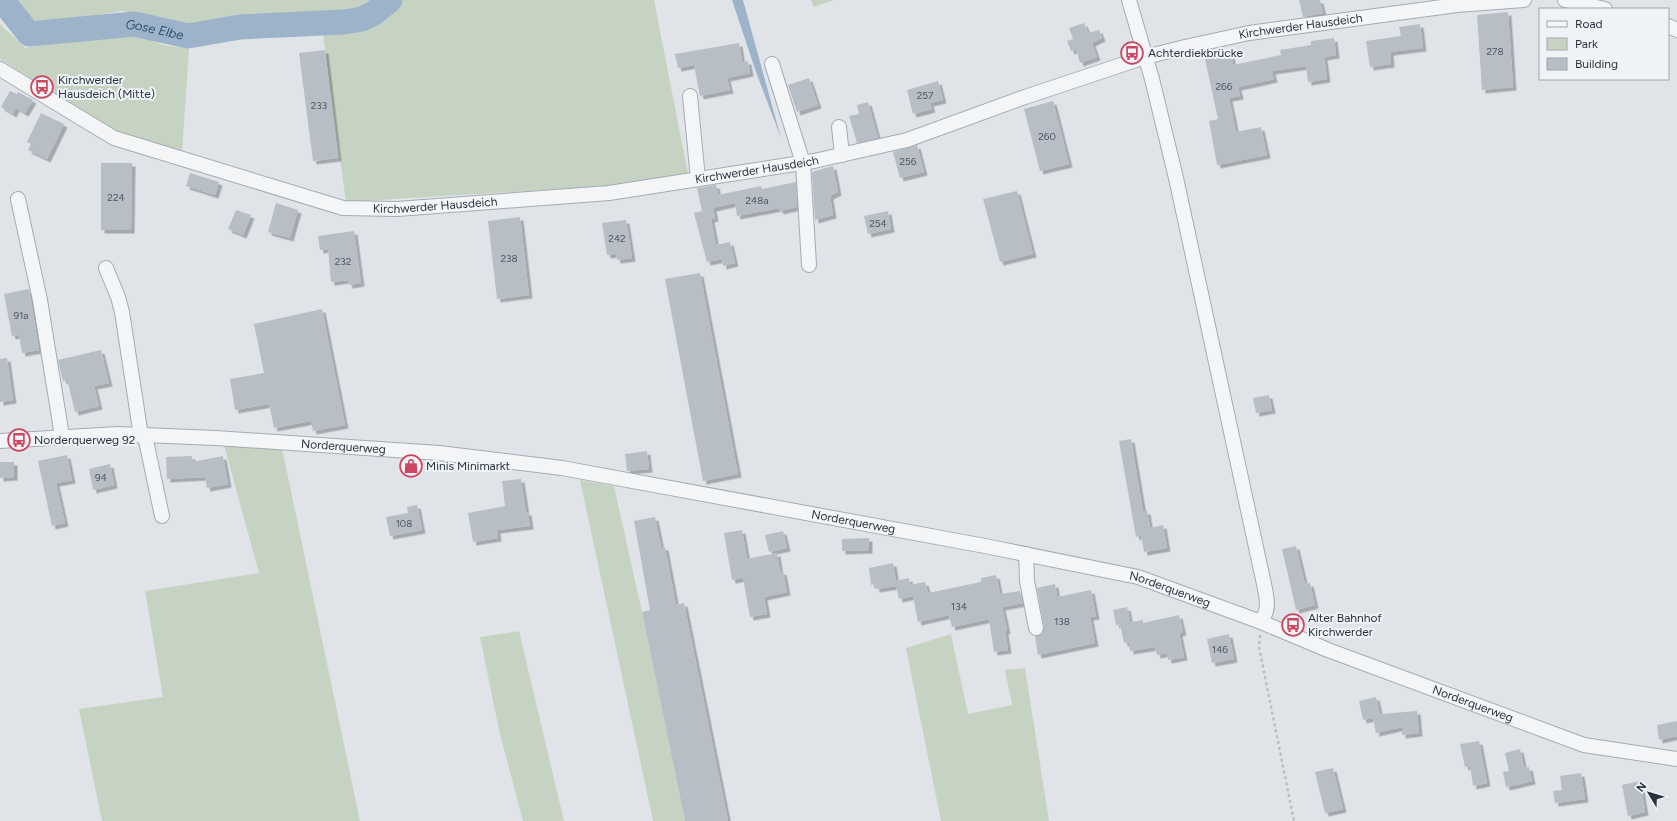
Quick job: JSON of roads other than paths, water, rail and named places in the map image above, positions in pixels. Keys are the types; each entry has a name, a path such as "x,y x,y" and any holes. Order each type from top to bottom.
{"street":[{"path":"1129,0 1152,79 1176,178 1264,584 1267,604 1266,614 1261,622"},
{"name":"Kirchwerder Hausdeich","path":"0,69 114,138 343,208 397,209 610,193 803,163 907,140 1025,97 1145,57 1249,33 1457,4 1524,0"},
{"path":"1565,0 1601,8"},
{"path":"772,64 803,163 809,265"},
{"path":"690,96 698,180"},
{"path":"839,127 842,155"},
{"path":"18,199 40,300 62,436"},
{"path":"106,268 122,312 143,436 162,516"},
{"name":"Norderquerweg","path":"0,441 62,436 118,434 216,438 439,453 562,468 1026,554 1138,576 1261,622 1328,650 1584,745 1677,760"},
{"path":"1026,554 1027,581 1036,628"}],"water":[{"path":"732,0 743,0 781,138 756,72"}],"waterway":[{"name":"Gose Elbe","path":"2,0 29,34 134,24 188,36 240,27 344,22 362,19 374,13 390,0"}],"place":[{"name":"Achterdiekbrücke","path":"1132,53"},
{"name":"Kirchwerder Hausdeich (Mitte)","path":"42,87"},
{"name":"Norderquerweg 92","path":"19,440"},
{"name":"Minis Minimarkt","path":"411,466"},
{"name":"Alter Bahnhof Kirchwerder","path":"1293,625"}]}
